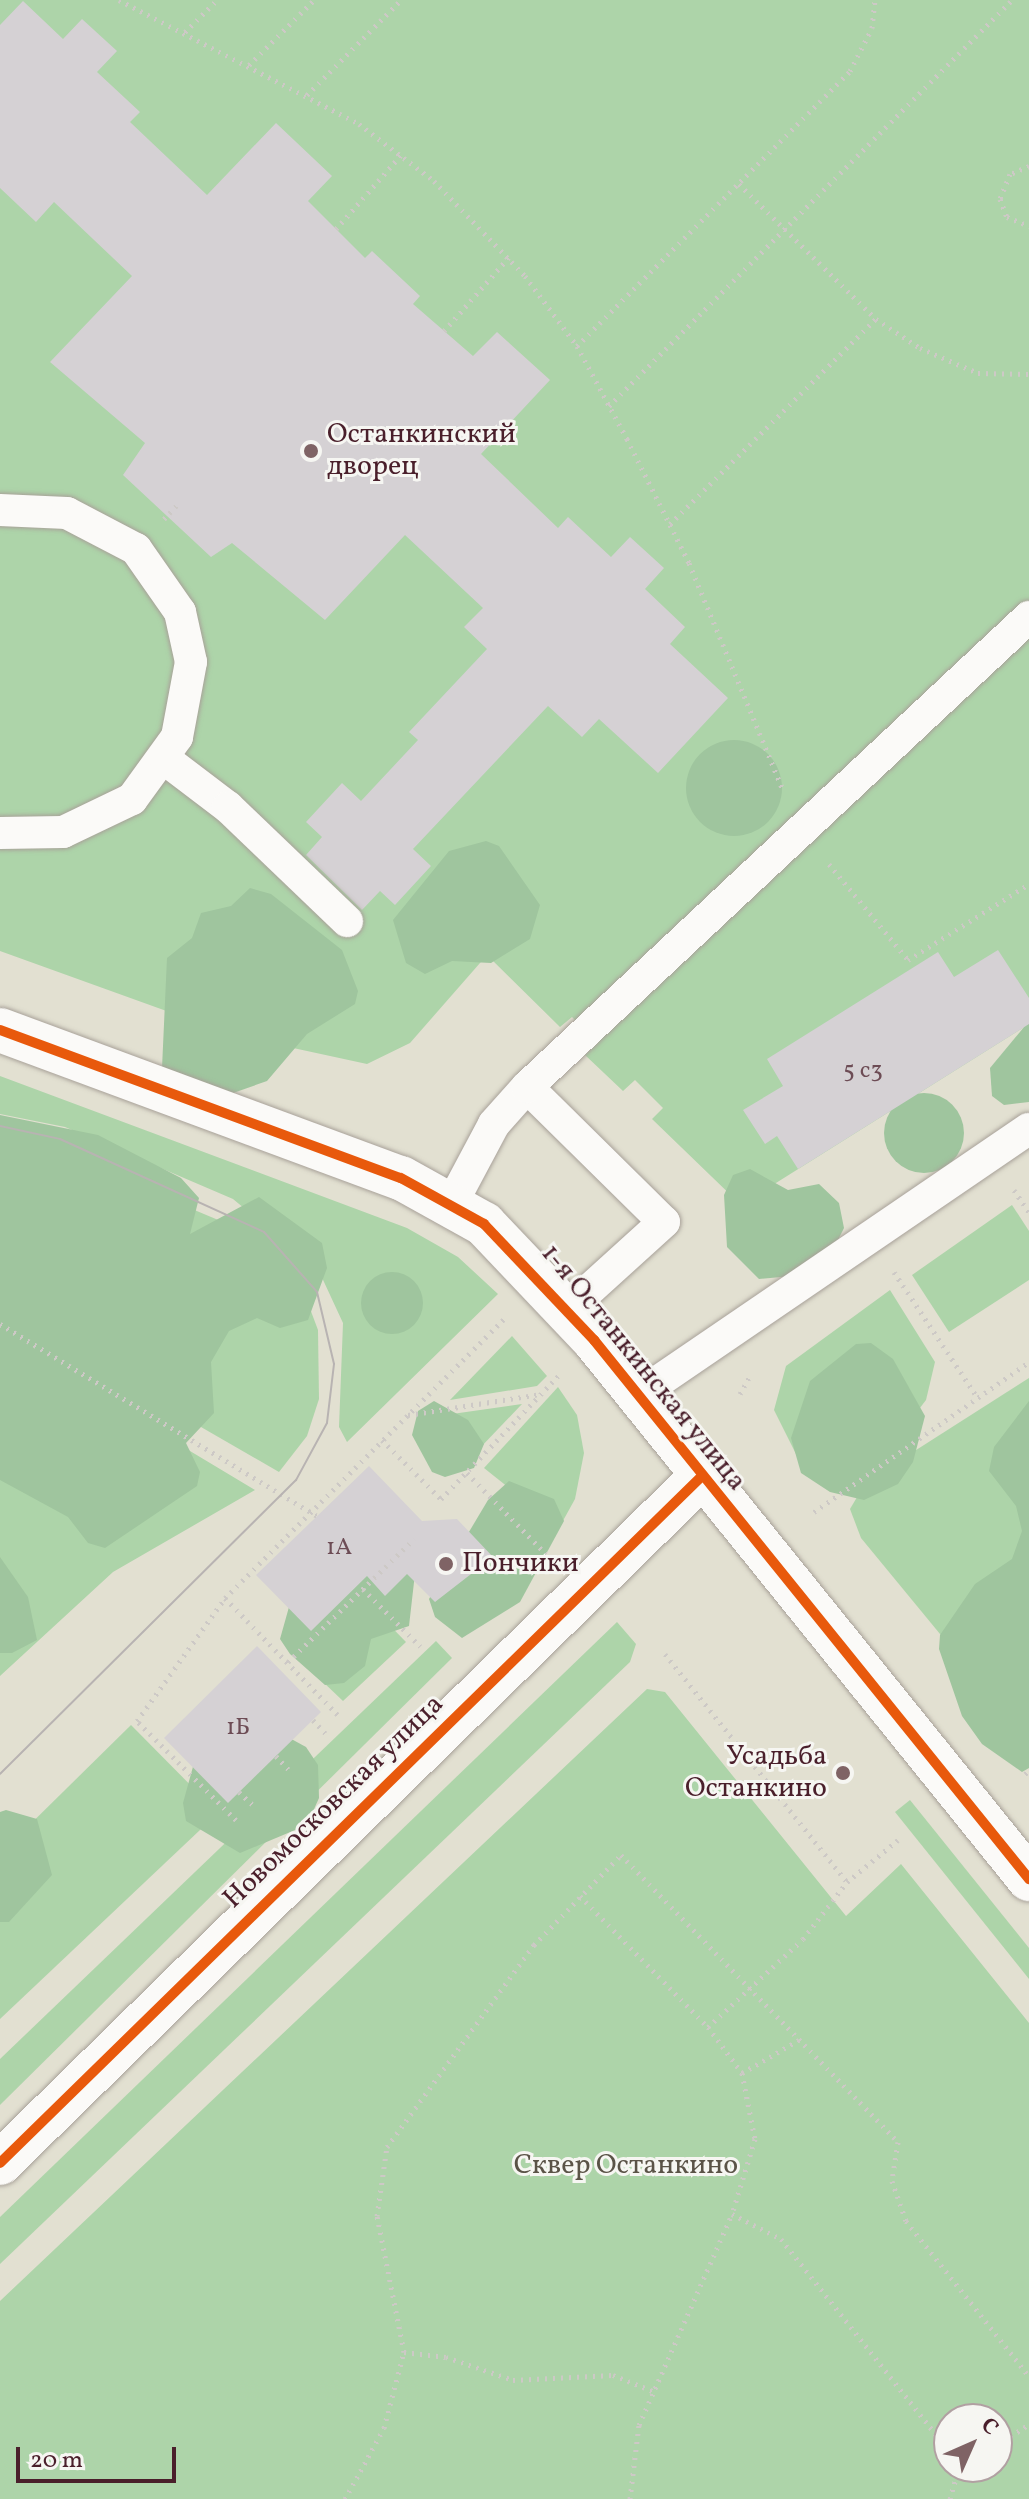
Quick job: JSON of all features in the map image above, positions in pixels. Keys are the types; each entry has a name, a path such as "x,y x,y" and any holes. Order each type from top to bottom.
{"street":[{"name":"1-я Останкинская улица","path":"0,1030 452,1203 515,1249 1029,1879"},
{"name":"Новомосковская улица","path":"0,2163 702,1476"}],"lane":[{"path":"0,510 43,508 92,521 136,549 168,589 191,662 186,713 166,760 132,799 87,824 38,835 0,833"},
{"path":"452,1203 494,1124 527,1087 807,832 1029,617"},
{"path":"166,760 228,807 347,921"},
{"path":"527,1087 664,1222 567,1310"},
{"path":"637,1396 1029,1129"}],"path":[{"path":"119,0 307,95 401,155 509,257 577,346 609,406 670,524 753,730 807,832 908,960 1029,884"},
{"path":"185,32 217,0"},
{"path":"249,65 314,0"},
{"path":"307,95 401,0"},
{"path":"577,346 850,71 872,28 875,0"},
{"path":"609,406 788,232 1012,0"},
{"path":"336,229 401,155"},
{"path":"1029,166 1010,174 1000,199 1007,217 1029,226"},
{"path":"739,184 876,319 947,363 1029,374"},
{"path":"444,331 509,257"},
{"path":"670,524 876,319"},
{"path":"167,516 180,502"},
{"path":"1014,1190 1029,1212"},
{"path":"894,1272 977,1397"},
{"path":"236,1820 178,1757 137,1721 225,1598 506,1316"},
{"path":"0,1324 317,1516"},
{"path":"814,1512 1029,1362"},
{"path":"382,1440 441,1499 558,1376"},
{"path":"407,1415 542,1393"},
{"path":"467,1473 546,1554"},
{"path":"288,1662 414,1539"},
{"path":"496,1558 512,1559"},
{"path":"363,1589 420,1646"},
{"path":"225,1598 340,1717"},
{"path":"271,1661 279,1654"},
{"path":"665,1654 847,1882"},
{"path":"313,1720 325,1733"},
{"path":"276,1756 288,1769"},
{"path":"239,1792 252,1804"},
{"path":"708,2027 803,1939 847,1882 898,1840"},
{"path":"345,2499 384,2428 404,2352 377,2216 387,2147 534,1945 621,1855 898,2142 892,2181 906,2221 1029,2376"},
{"path":"580,1896 708,2027 742,2073 755,2139 732,2214 653,2391 631,2461 630,2499"},
{"path":"742,2073 799,2040"},
{"path":"732,2214 781,2239 933,2431"},
{"path":"404,2352 446,2357 513,2380 613,2375 653,2391"}],"green space":[{"path":"0,0 1029,0 1029,1024 741,1205 652,1119 663,1108 635,1080 623,1091 585,1055 598,1043 572,1017 560,1027 487,955 410,1043 367,1064 233,1035 0,951"},
{"path":"734,740 752,744 768,754 778,770 782,788 778,806 768,822 752,832 734,836 716,832 700,822 690,806 686,788 690,770 700,754 716,744"},
{"path":"486,841 499,846 540,905 530,939 491,963 452,961 425,974 406,963 393,920 449,851"},
{"path":"250,888 271,894 342,950 358,991 355,1004 307,1034 267,1081 216,1099 162,1068 167,958 192,938 201,913 231,906"},
{"path":"1029,1021 1029,1102 1004,1105 992,1096 990,1068"},
{"path":"0,1076 407,1228 458,1257 498,1294 347,1442 339,1427 343,1323 318,1269 233,1199 65,1127 0,1114"},
{"path":"924,1093 939,1096 952,1105 961,1118 964,1133 961,1148 952,1161 939,1170 924,1173 909,1170 896,1161 887,1148 884,1133 887,1118 896,1105 909,1096"},
{"path":"0,1115 98,1135 181,1178 199,1198 190,1234 259,1197 322,1243 327,1268 308,1320 280,1328 257,1318 229,1331 211,1362 214,1413 186,1443 200,1472 197,1486 105,1548 88,1543 68,1517 0,1480"},
{"path":"54,1151 223,1222 306,1298 318,1330 319,1399 307,1436 279,1472 0,1311"},
{"path":"750,1169 788,1190 819,1184 839,1203 844,1228 833,1250 803,1275 759,1279 727,1247 724,1195 733,1175"},
{"path":"1012,1205 1029,1231 1029,1280 949,1332 912,1275"},
{"path":"392,1272 404,1274 414,1281 421,1291 421,1315 414,1325 404,1332 392,1334 380,1332 370,1325 363,1315 361,1303 363,1291 370,1281 380,1274"},
{"path":"890,1290 935,1362 926,1400 913,1417 796,1454 774,1410 786,1366"},
{"path":"512,1336 547,1376 537,1386 450,1400"},
{"path":"0,1337 255,1490 113,1572 0,1676"},
{"path":"871,1343 893,1359 925,1416 913,1462 898,1484 864,1500 830,1492 801,1473 791,1438 810,1381 856,1344"},
{"path":"1029,1378 1029,1742 861,1538 850,1509 866,1482"},
{"path":"558,1387 577,1415 584,1453 575,1499 559,1528 484,1468"},
{"path":"434,1401 468,1420 484,1444 474,1468 445,1477 432,1472 412,1435 418,1411"},
{"path":"1029,1401 1029,1768 1022,1772 982,1744 962,1716 939,1649 940,1635 975,1584 1012,1559 1022,1531 1016,1506 989,1471 994,1447"},
{"path":"522,1404 459,1470 431,1417"},
{"path":"509,1481 554,1499 564,1521 520,1602 462,1638 435,1617 429,1599 488,1500"},
{"path":"417,1556 409,1626 371,1639 365,1666 344,1683 325,1685 290,1654 280,1639 296,1582"},
{"path":"0,1557 28,1597 37,1640 12,1653 0,1653"},
{"path":"363,1598 406,1642 343,1701 300,1660"},
{"path":"617,1622 636,1644 630,1662 0,2264 0,2217"},
{"path":"436,1641 452,1658 0,2105 0,2059"},
{"name":"Сквер Останкино","path":"647,1689 665,1692 846,1916 901,1864 1029,2023 1029,2499 0,2499 0,2301"},
{"path":"131,1725 218,1813 0,2019 0,1854"},
{"path":"284,1735 306,1747 318,1765 319,1798 307,1825 240,1853 186,1821 183,1803 194,1763"},
{"path":"910,1800 1029,1948 1029,1979 895,1812"},
{"path":"6,1810 37,1819 52,1875 9,1922 0,1922 0,1812"}],"building":[{"name":"Останкинский дворец","path":"23,1 63,39 82,19 117,51 97,72 140,112 130,122 207,195 276,123 332,176 308,201 365,258 372,251 420,296 413,304 473,356 497,332 550,380 481,454 558,528 568,517 611,557 630,537 664,568 645,589 685,627 670,644 728,698 658,773 599,719 582,737 548,706 413,849 431,866 395,905 380,891 362,910 306,855 322,837 306,822 342,783 361,801 418,740 409,732 487,649 464,627 483,608 405,535 325,620 232,543 211,557 123,475 145,443 50,362 132,276 54,202 36,222 0,188 0,25"},
{"path":"998,950 1029,998 1029,1024 798,1169 777,1136 765,1144 743,1110 783,1086 767,1059 938,952 954,977"},
{"path":"369,1466 422,1521 457,1519 493,1557 435,1602 407,1574 385,1596 367,1576 311,1631 256,1575"},
{"path":"257,1646 321,1712 228,1803 164,1738"}],"tram line":[{"path":"0,1126 60,1139 264,1232 317,1292 334,1364 327,1423 296,1480 0,1774"}],"cycle path":[{"path":"0,1030 401,1178 484,1224 594,1340 1029,1879"},
{"path":"0,2163 702,1476"}],"place":[{"name":"Останкинский дворец","path":"311,451"},
{"name":"Пончики","path":"446,1564"},
{"name":"Усадьба Останкино","path":"843,1773"}]}
